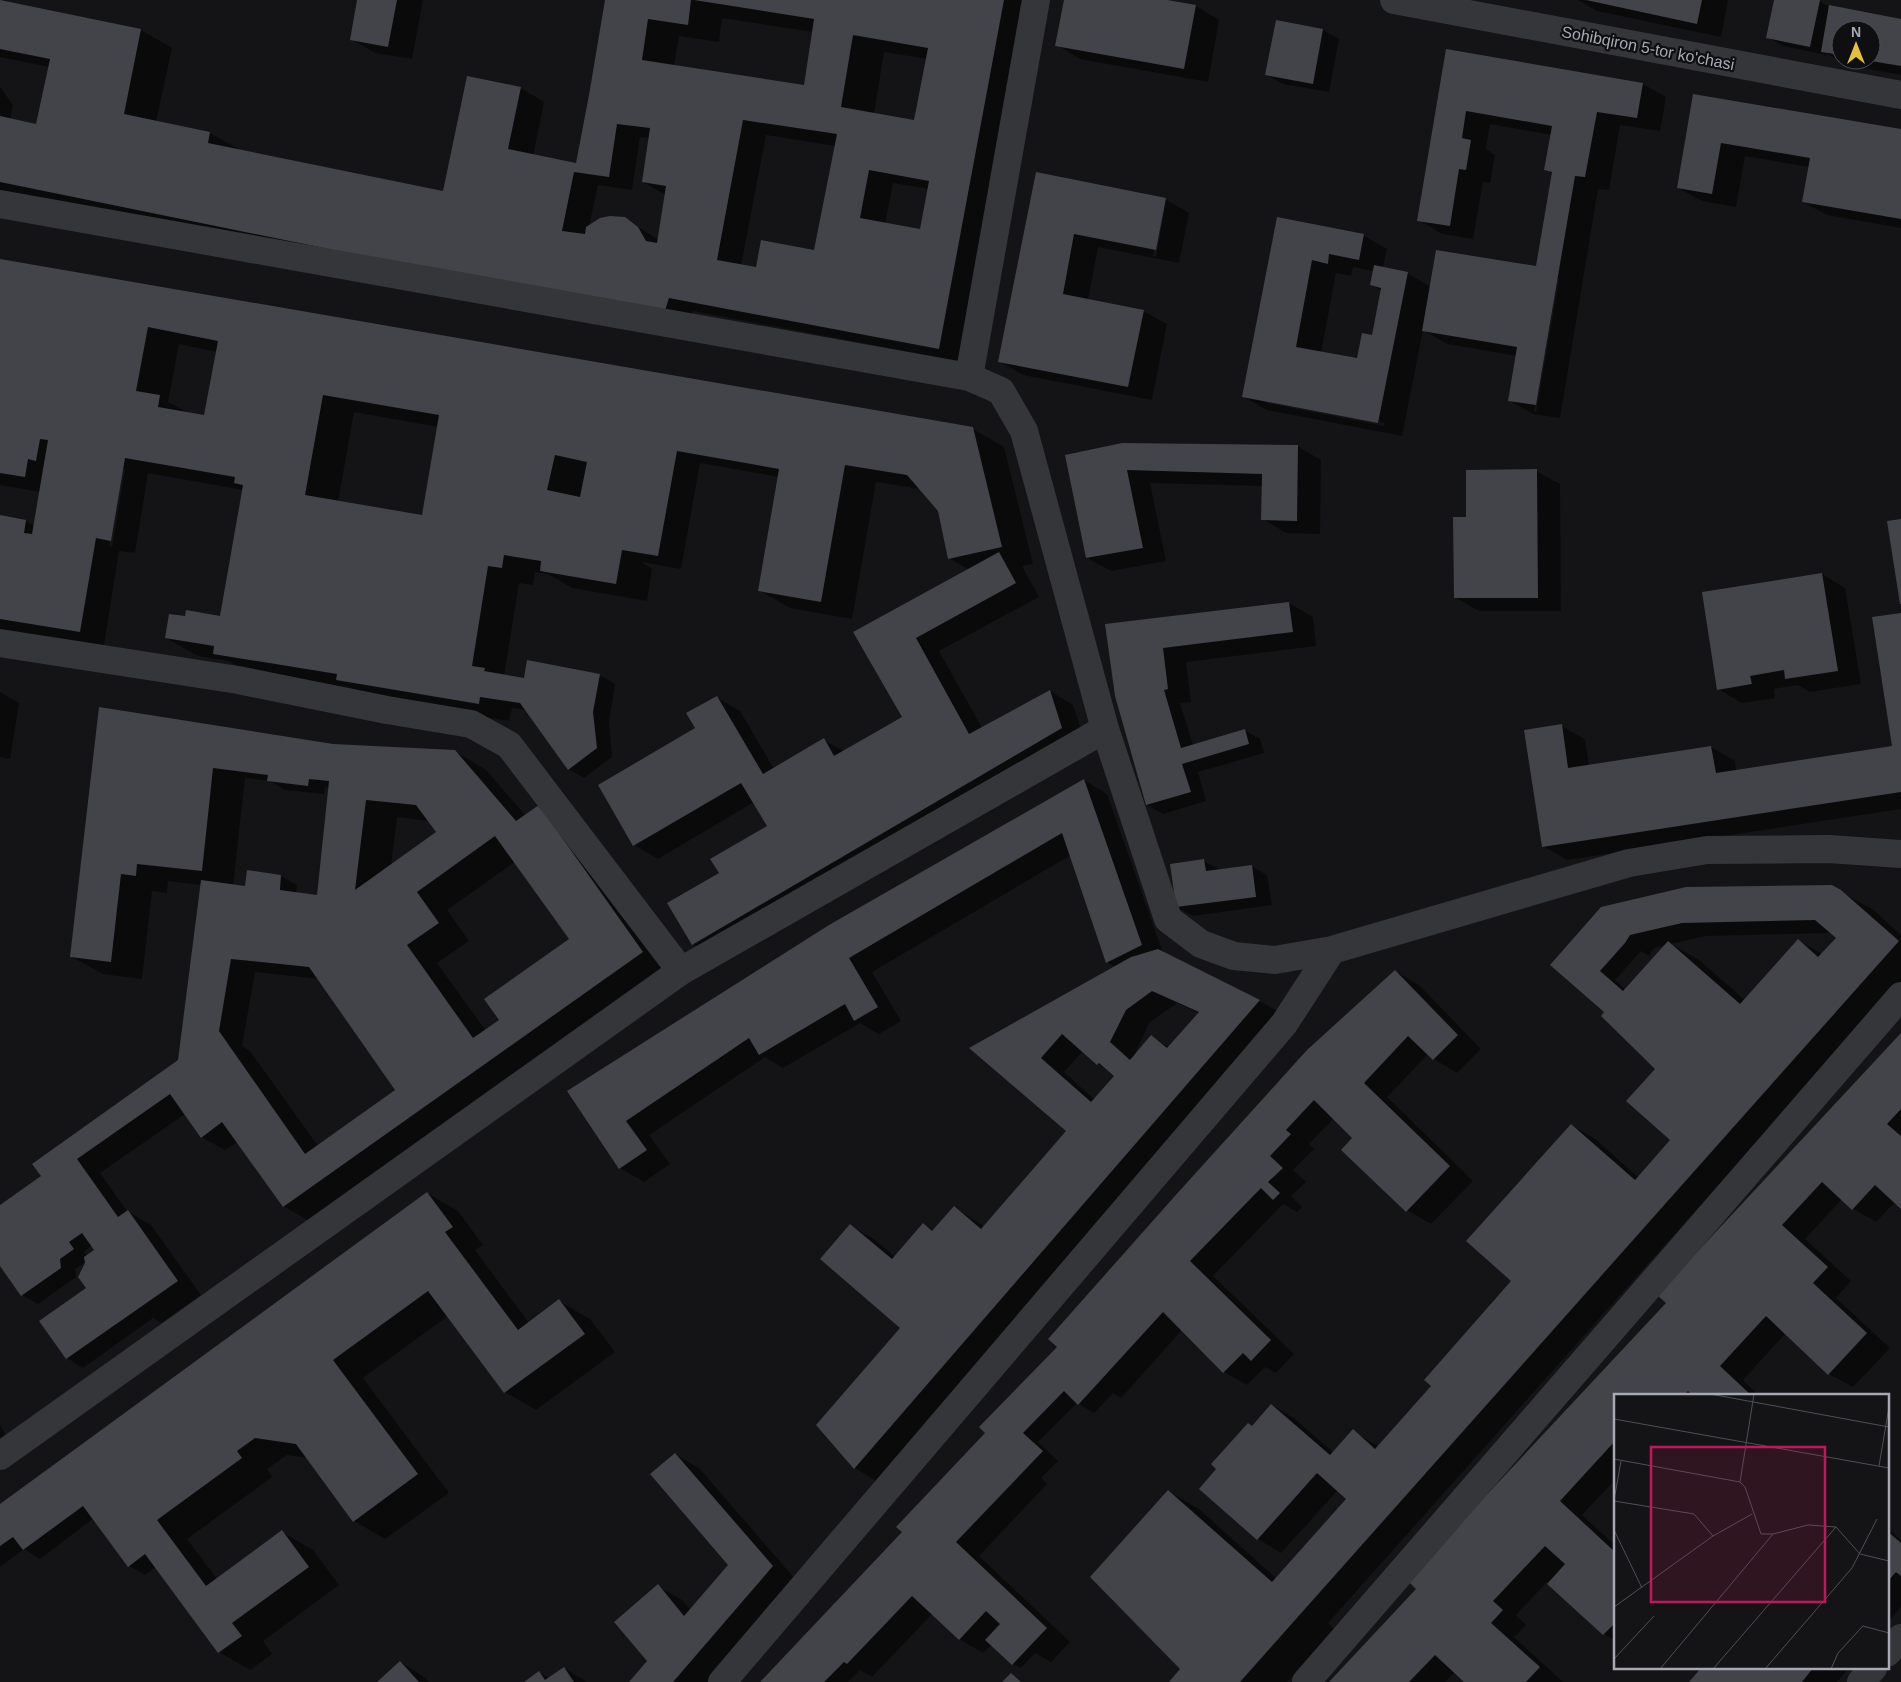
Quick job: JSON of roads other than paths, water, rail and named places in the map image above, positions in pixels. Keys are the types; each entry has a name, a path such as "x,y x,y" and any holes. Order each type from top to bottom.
{"street":[{"path":"969,377 1036,0"},
{"name":"Sohibqiron 5-tor ko'chasi","path":"1394,0 1901,96"},
{"path":"0,204 969,377 1001,391 1024,431 1105,729 1168,919 1201,944 1234,956 1274,960 1332,950 1630,863 1707,850 1830,849 1901,854"},
{"path":"0,643 238,680 387,710 471,724 509,745 680,971"},
{"path":"0,1456 680,971 1105,729"},
{"path":"722,1682 1284,1024 1332,950"},
{"path":"1306,1682 1901,996"},
{"path":"1888,1652 1901,1638"},
{"path":"1860,1682 1871,1670"}]}
